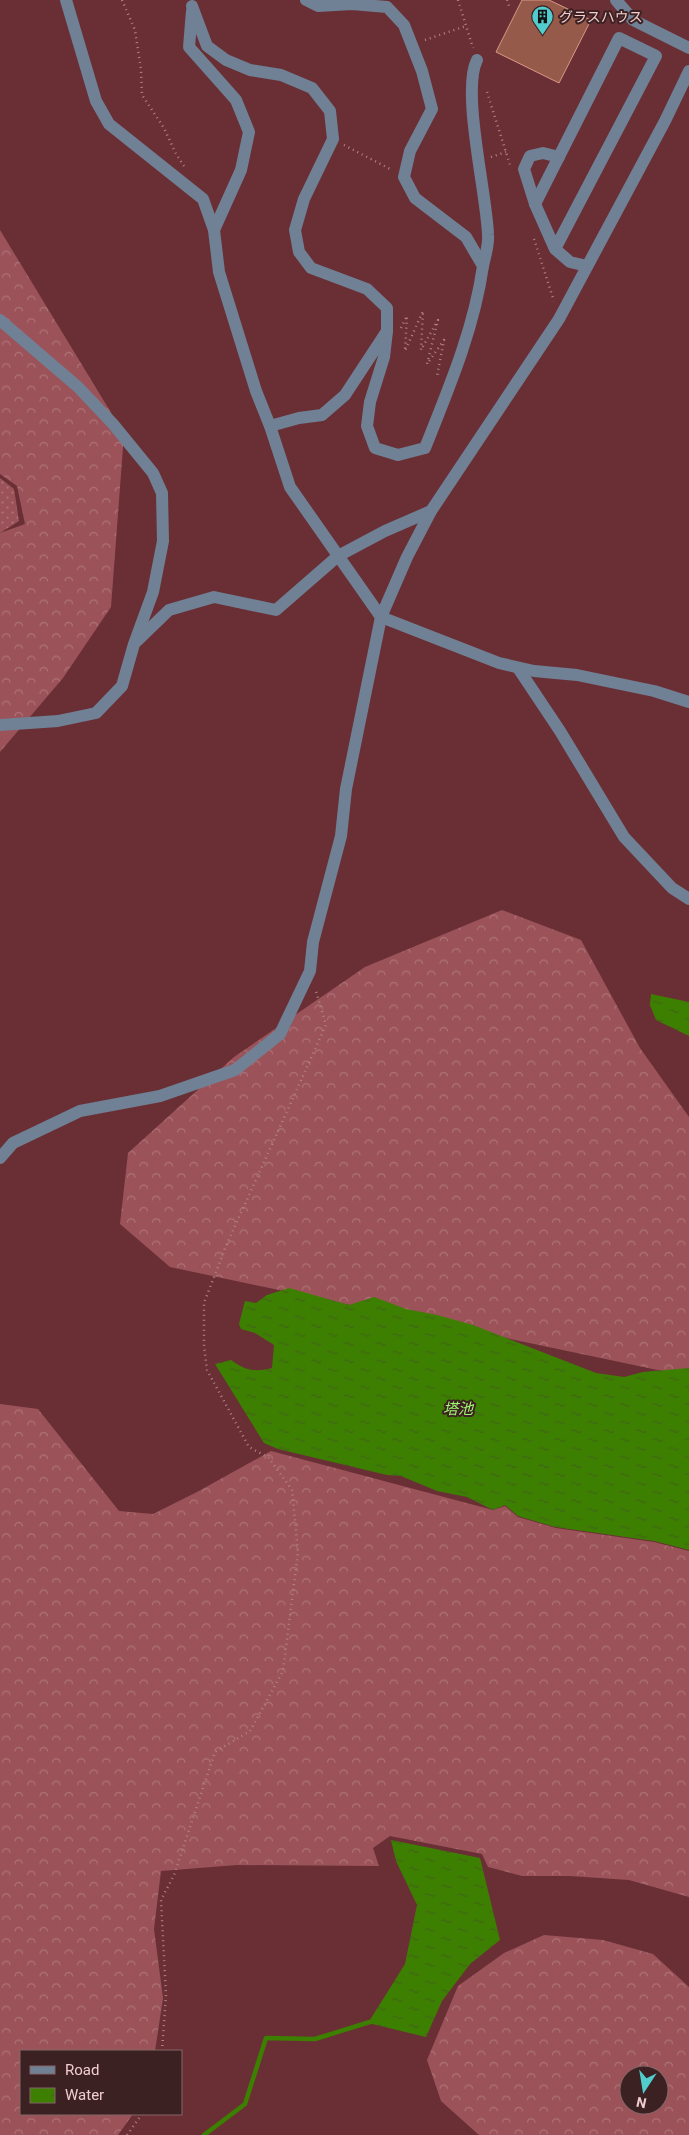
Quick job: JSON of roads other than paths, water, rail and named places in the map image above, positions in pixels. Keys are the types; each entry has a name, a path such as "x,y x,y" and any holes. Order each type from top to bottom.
{"street":[{"path":"66,0 96,101 109,124 204,199 214,230 219,272 256,391 270,426 290,487 382,617 481,657 518,668 577,675 654,691 689,702"},
{"path":"306,0 318,6 352,4 387,7 404,25 422,71 432,109 410,151 404,177 415,198 466,237 483,266"},
{"path":"616,0 633,20 689,48"},
{"path":"192,3 189,47 236,100 248,132 241,170 214,230"},
{"path":"192,3 207,46 226,60 250,70 281,75 312,88 330,111 332,139 304,199 295,230 299,252 311,268 367,289 386,308 393,332 370,402 366,426 375,448 398,455 425,448 458,365 479,296 488,237 472,95 472,69 477,60"},
{"path":"535,204 619,38 656,56 555,249"},
{"path":"0,1158 13,1143 80,1111 160,1096 235,1070 280,1034 310,971 313,942 341,836 346,789 382,617 406,557 431,511 559,319 666,121 689,71"},
{"path":"559,157 543,153 530,156 524,169 535,204 555,249 570,262 587,266"},
{"path":"0,320 78,387 113,424 153,473 162,493 163,541 154,592 134,644 122,686 96,713 58,721 0,725"},
{"path":"270,426 299,418 322,415 345,395 393,332"},
{"path":"134,644 169,610 214,597 276,610 338,556 385,531 431,511"},
{"path":"518,668 560,731 624,837 672,888 689,899"}],"water":[{"path":"651,994 689,1002 689,1036 656,1020 650,1005"},
{"name":"塔池","path":"289,1288 349,1305 374,1297 406,1309 473,1325 596,1373 624,1377 643,1372 689,1368 689,1550 654,1541 555,1527 518,1516 505,1505 493,1510 467,1497 437,1491 401,1476 387,1475 278,1449 264,1443 215,1364 231,1360 251,1370 272,1368 274,1345 255,1333 241,1329 239,1324 245,1301 256,1303 267,1295"},
{"path":"391,1840 480,1858 500,1940 470,1964 442,2001 426,2037 368,2023 405,1964 417,1905 396,1861"}],"waterway":[{"path":"204,2135 245,2104 266,2038 315,2039 373,2021"}],"place":[{"name":"グラスハウス","path":"543,36"}]}
